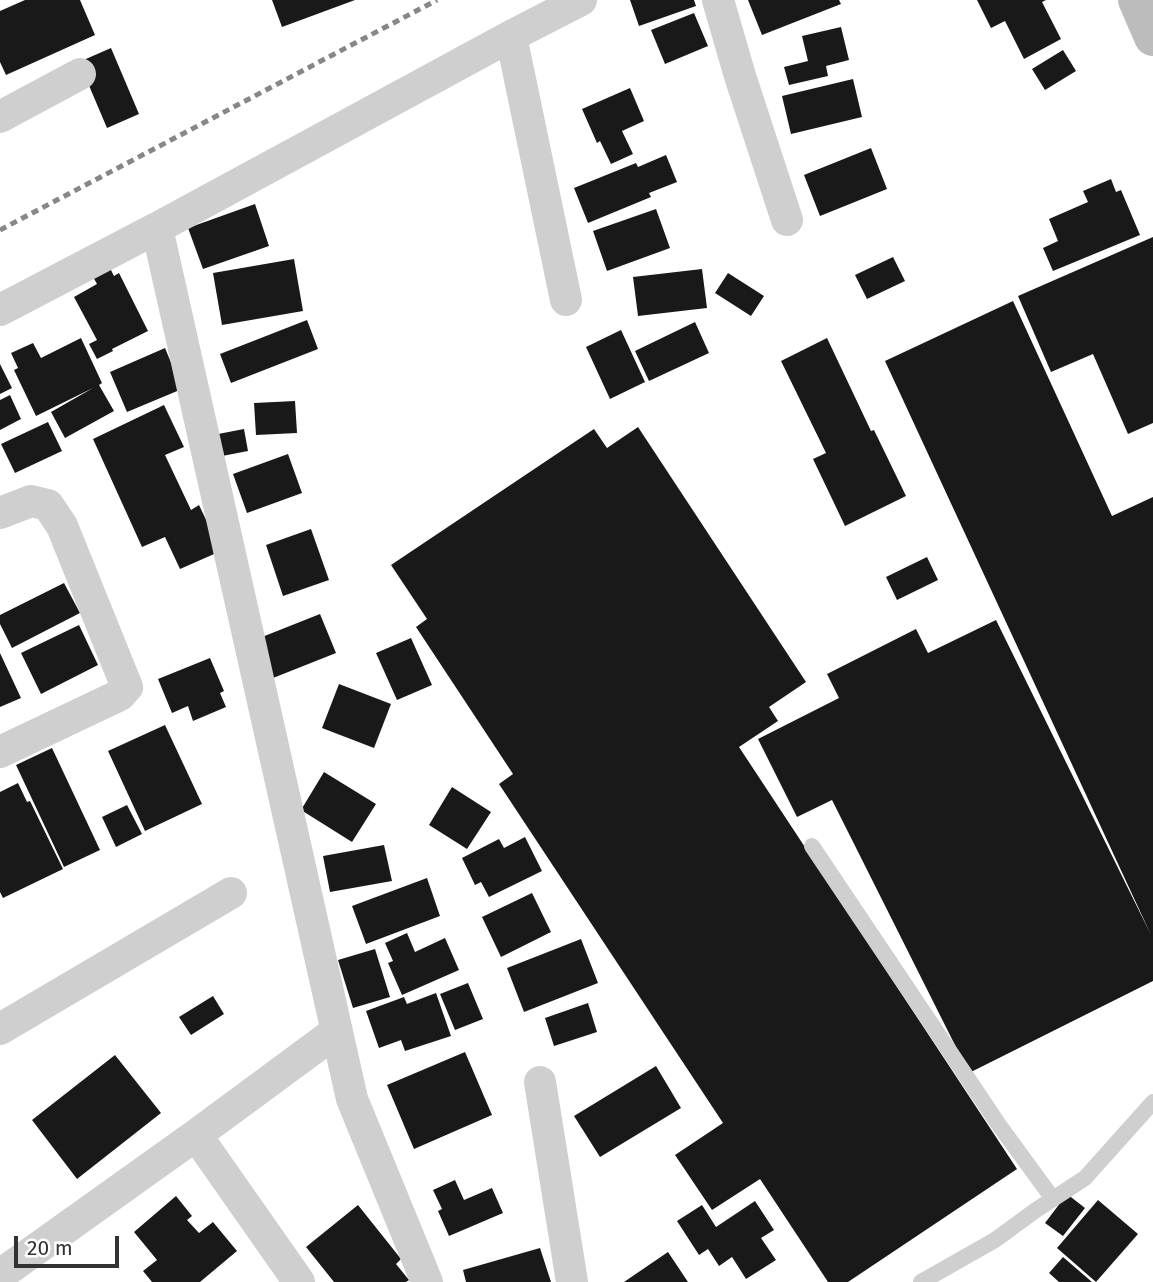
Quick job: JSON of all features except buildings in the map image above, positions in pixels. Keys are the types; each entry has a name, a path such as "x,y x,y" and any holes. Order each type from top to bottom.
{"street":[{"path":"0,310 581,0"},
{"path":"718,0 787,220"},
{"path":"1137,0 1153,37"},
{"path":"511,36 566,300"},
{"path":"0,117 80,74"},
{"path":"157,228 352,1099 427,1282"},
{"path":"0,513 31,501 48,505 62,526 127,687 120,695 0,752"},
{"path":"0,1029 231,893"},
{"path":"0,1275 337,1031"},
{"path":"540,1082 572,1282"},
{"path":"196,1135 299,1282"}],"lane":[{"path":"812,846 999,1125 1052,1199"},
{"path":"920,1282 995,1240 1085,1178 1153,1102"}],"railway":[{"path":"0,230 437,0"}]}
